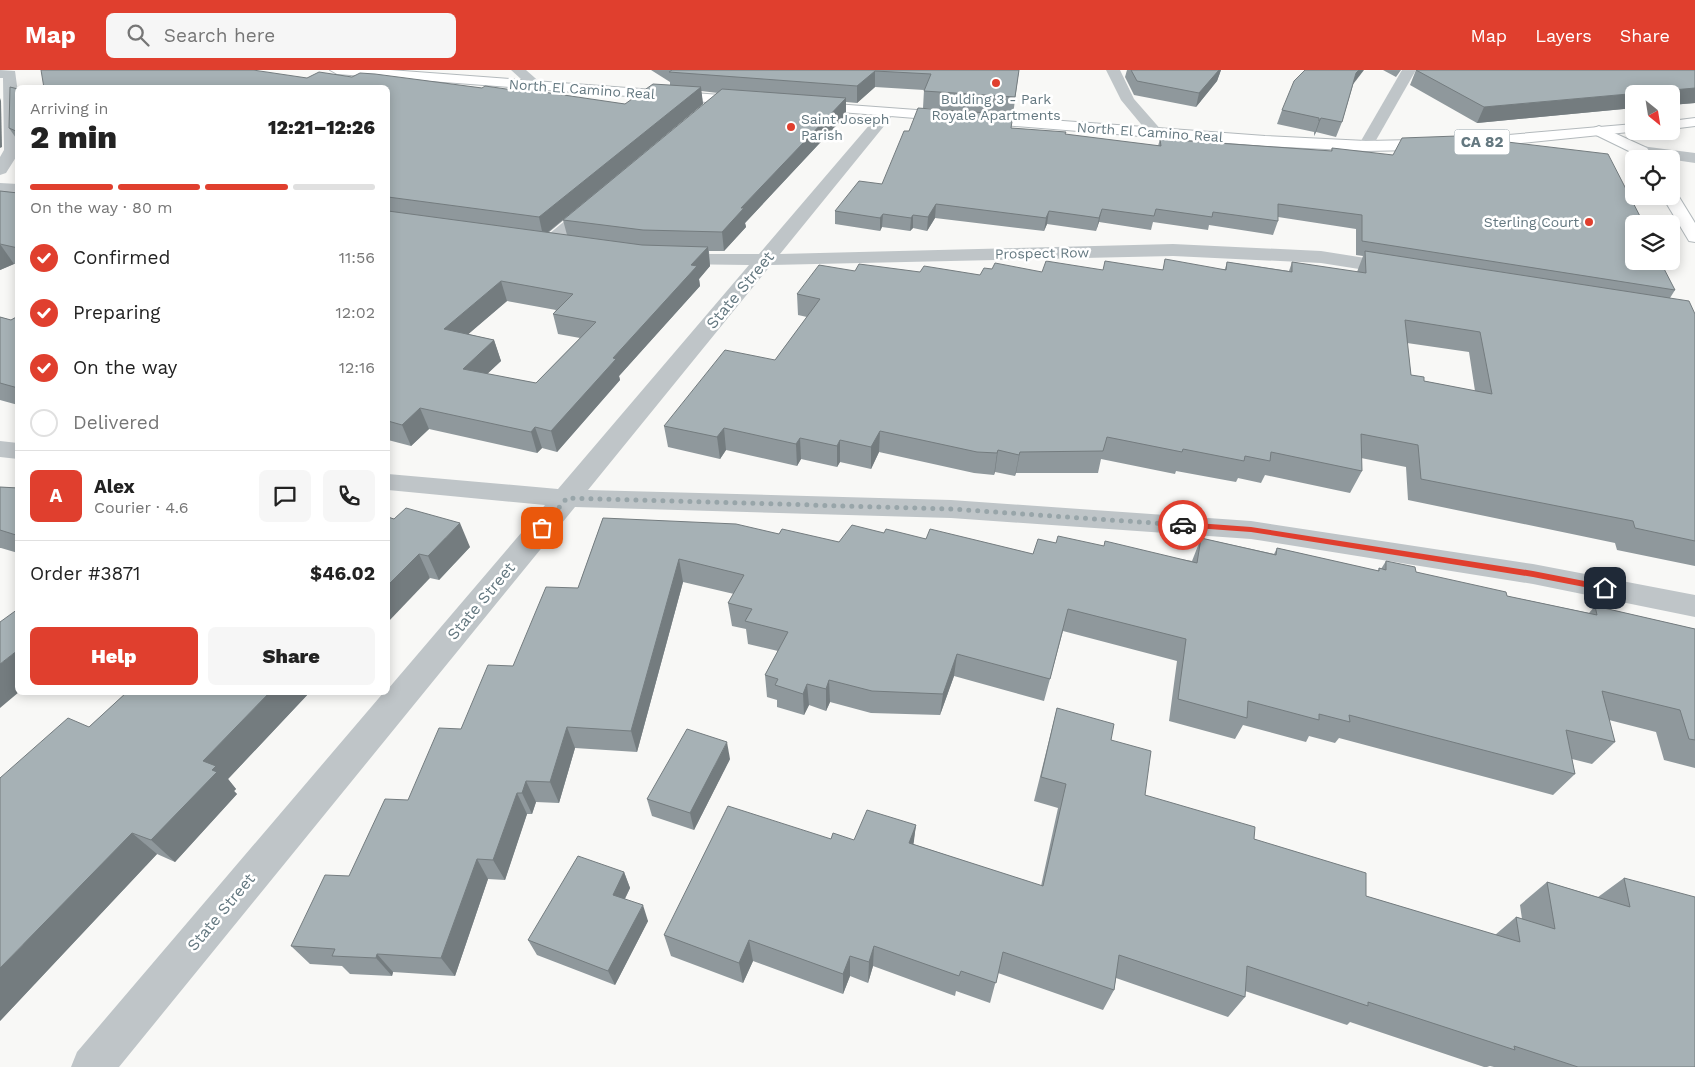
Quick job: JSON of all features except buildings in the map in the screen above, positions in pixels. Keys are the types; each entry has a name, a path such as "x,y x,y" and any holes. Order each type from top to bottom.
{"main road":[{"name":"North El Camino Real","path":"337,70 760,102"},
{"name":"North El Camino Real","path":"789,104 1366,146"},
{"path":"1680,124 1695,122"},
{"name":"CA 82","path":"1366,146 1462,144 1625,129"},
{"path":"1599,131 1635,150"},
{"path":"1675,205 1695,237"}],"street":[{"path":"518,70 536,85"},
{"path":"1113,70 1128,100 1155,132"},
{"path":"1366,146 1409,70"},
{"path":"0,170 12,150 10,73"},
{"path":"701,115 720,99"},
{"name":"State Street","path":"92,1067 888,112"},
{"path":"1680,157 1695,158"},
{"path":"0,188 15,189"},
{"path":"550,242 610,192"},
{"path":"531,240 569,245"},
{"name":"Prospect Row","path":"656,257 765,260 1173,250 1321,257 1410,271"},
{"path":"0,450 15,451"},
{"path":"390,482 567,498 951,509 1251,530 1533,574 1695,606"}],"way so far":[{"path":"542,528 567,498 951,509 1183,525"}],"place":[{"name":"Bulding 3 - Park Royale Apartments","path":"996,83"},
{"name":"Saint Joseph Parish","path":"791,127"},
{"name":"Sterling Court","path":"1589,222"}],"route":[{"path":"1183,525 1251,530 1533,574 1605,588"}]}
